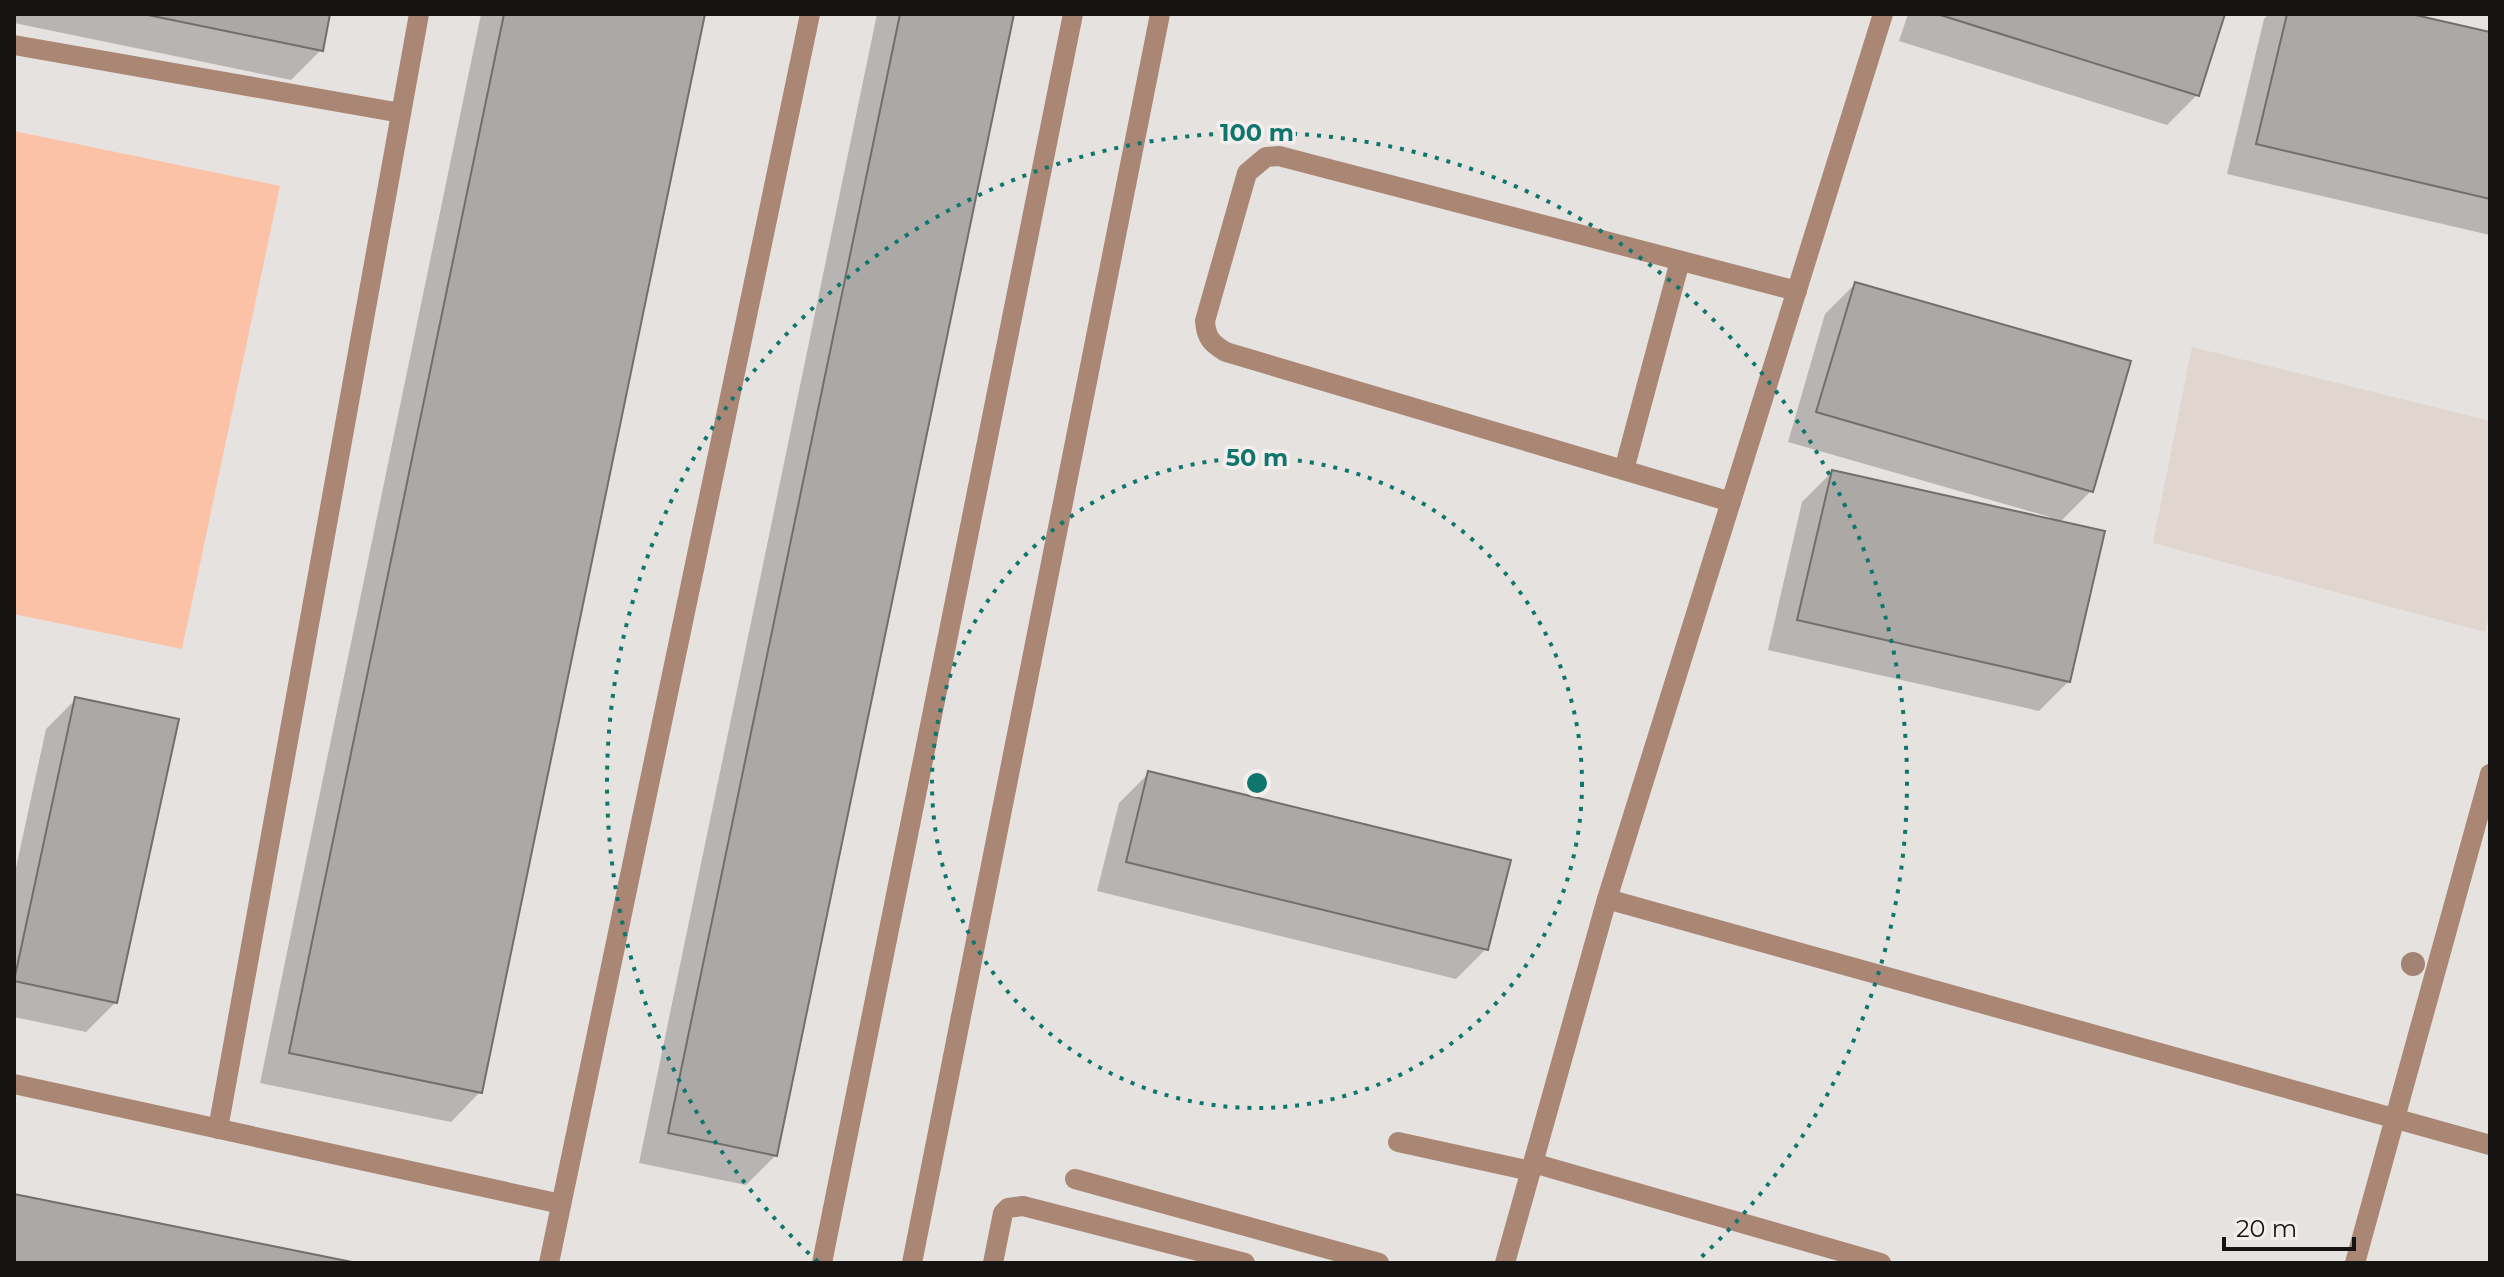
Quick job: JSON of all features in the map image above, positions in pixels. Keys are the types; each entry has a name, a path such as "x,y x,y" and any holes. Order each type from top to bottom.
{"street":[{"path":"218,1129 419,14"},
{"path":"549,1263 810,14"},
{"path":"822,1263 1073,14"},
{"path":"912,1263 1160,14"},
{"path":"1505,1263 1607,899 1883,14"},
{"path":"14,45 401,113"},
{"path":"1731,502 1226,352 1212,344 1206,334 1205,321 1247,173 1266,157 1279,156 1797,291"},
{"path":"1624,470 1680,261"},
{"path":"2355,1263 2490,774"},
{"path":"1607,899 2490,1145"},
{"path":"14,1084 561,1204"},
{"path":"1398,1142 1532,1167 1881,1263"},
{"path":"1075,1179 1379,1263"},
{"path":"993,1263 1003,1213 1008,1208 1023,1206 1245,1263"}],"shaded area":[{"path":"14,131 280,186 182,649 14,614"},
{"path":"2192,347 2490,421 2490,611 2485,632 2153,543"}],"building":[{"path":"143,14 330,14 323,51"},
{"path":"504,14 705,14 482,1093 289,1053"},
{"path":"900,14 1014,14 777,1156 668,1133"},
{"path":"1937,14 2225,14 2199,96"},
{"path":"2287,14 2411,14 2490,32 2490,199 2256,144"},
{"path":"1855,282 2131,361 2093,492 1816,412"},
{"path":"1832,470 2105,531 2070,682 1797,620"},
{"path":"75,697 179,719 117,1003 14,981"},
{"path":"1148,771 1511,860 1488,950 1126,862"},
{"path":"14,1194 357,1263 14,1263"}]}
